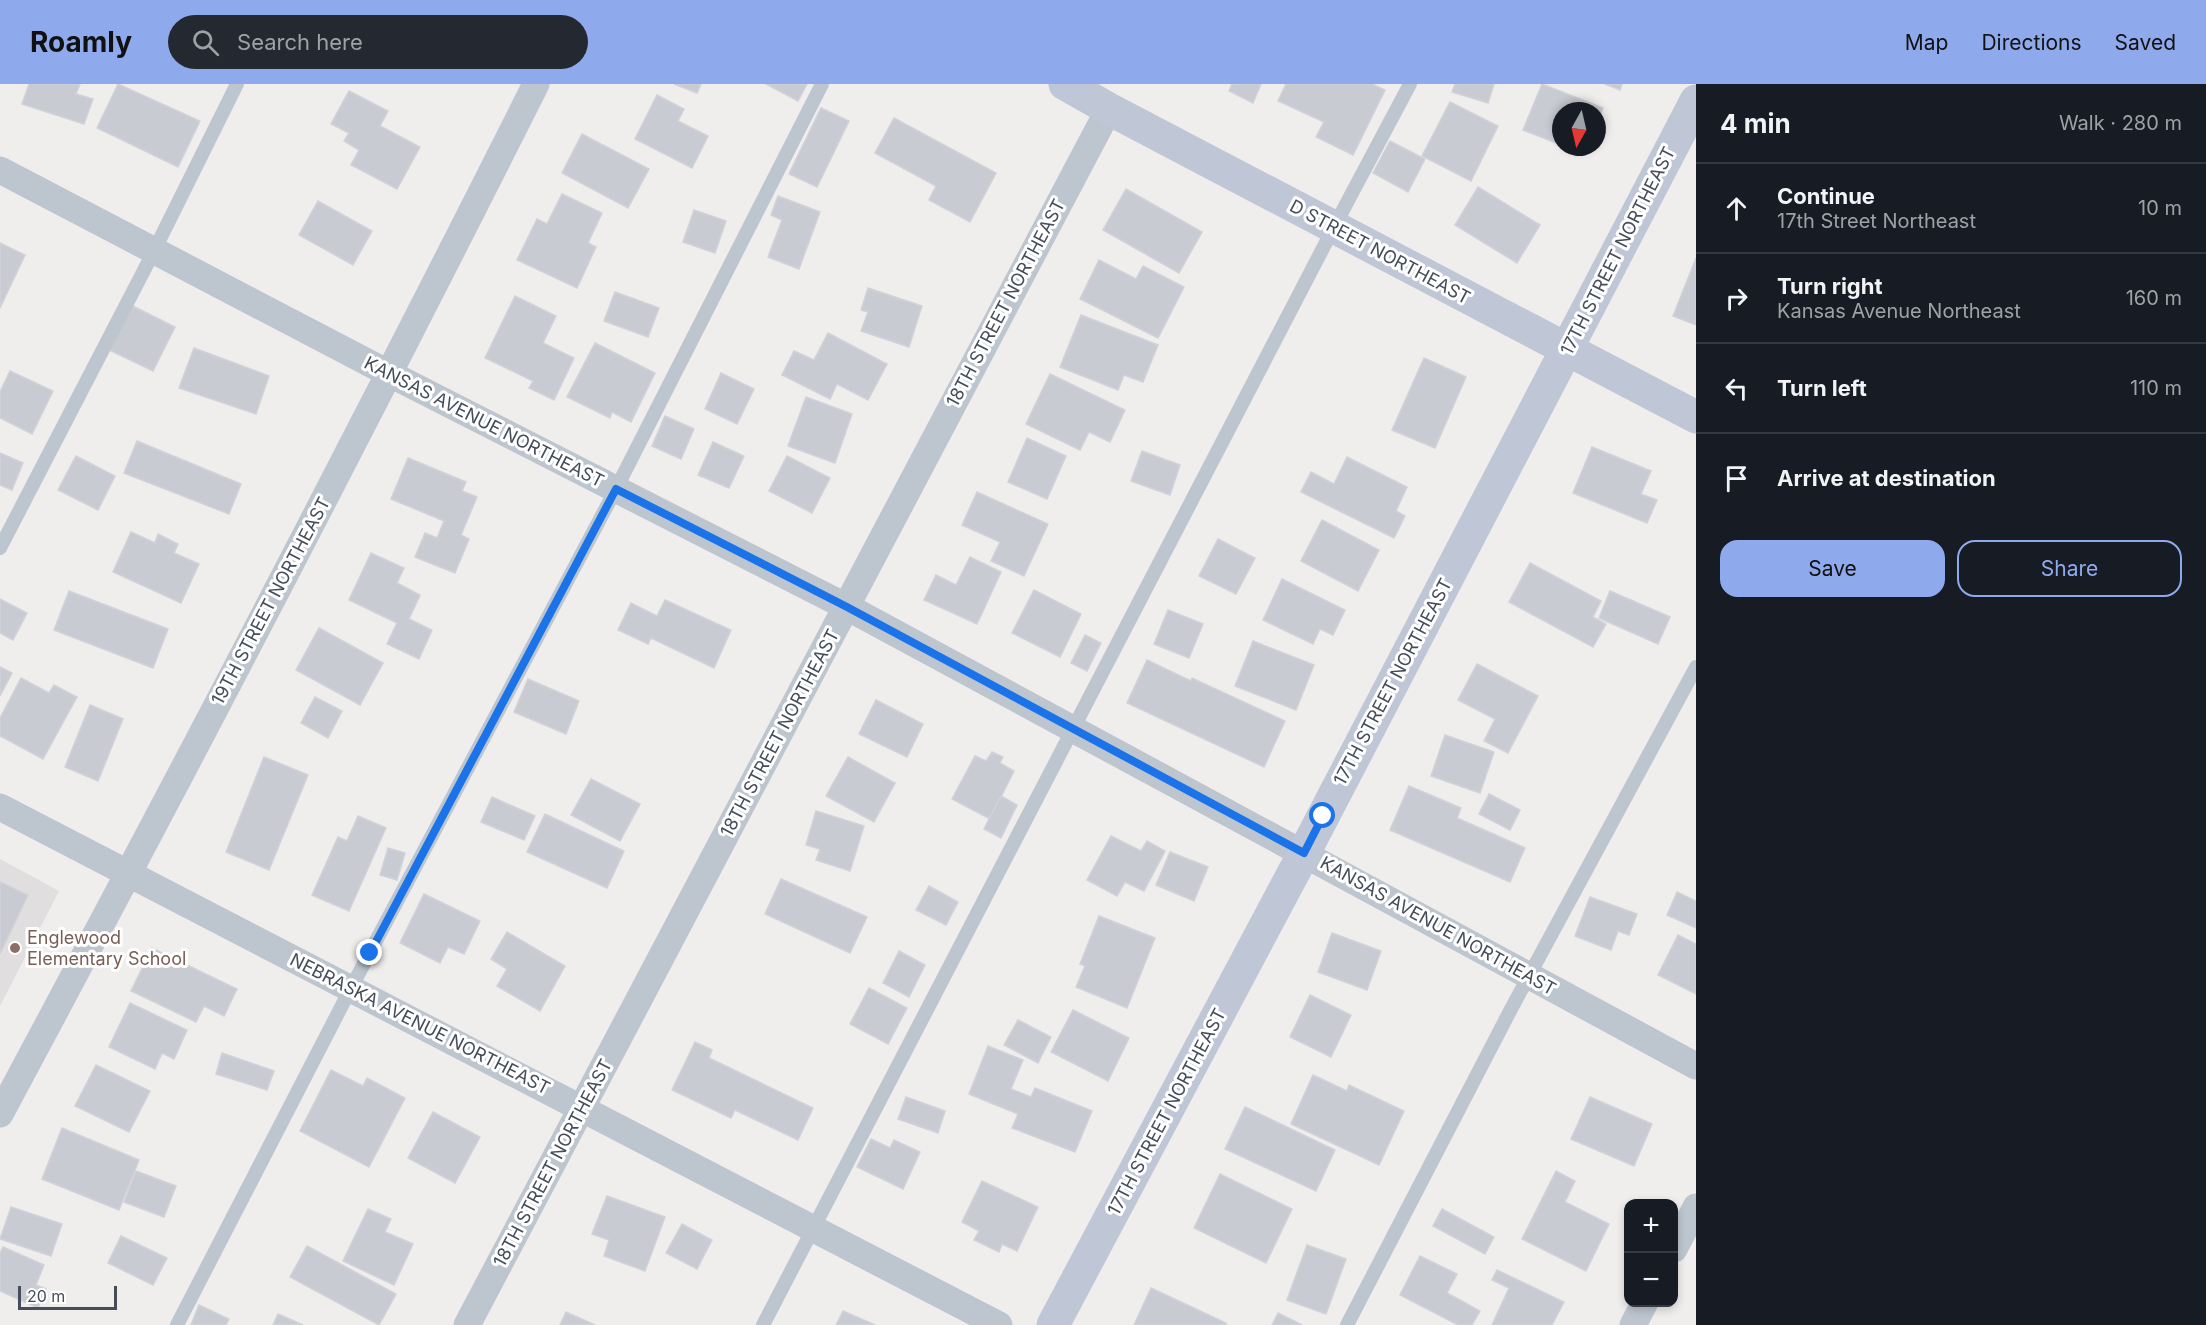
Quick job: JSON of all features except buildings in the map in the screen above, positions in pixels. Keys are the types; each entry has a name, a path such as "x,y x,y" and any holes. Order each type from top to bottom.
{"main road":[{"name":"D STREET NORTHEAST","path":"1065,84 1696,417"},
{"name":"17TH STREET NORTHEAST","path":"1053,1325 1304,853 1696,101"}],"street":[{"name":"19TH STREET NORTHEAST","path":"0,1114 129,874 390,374 536,84"},
{"name":"18TH STREET NORTHEAST","path":"467,1325 1109,109"},
{"name":"KANSAS AVENUE NORTHEAST","path":"0,170 390,374 847,607 1696,1066"},
{"name":"NEBRASKA AVENUE NORTHEAST","path":"0,807 999,1325"},
{"path":"1678,1241 1696,1207"},
{"path":"1633,1325 1642,1307"}],"lane":[{"path":"0,548 154,251 237,84"},
{"path":"177,1325 351,988 616,489 822,84"},
{"path":"763,1325 1410,84"},
{"path":"1347,1325 1529,976 1696,667"}],"shaded area":[{"name":"Englewood Elementary School","path":"0,859 59,891 0,1006"}],"place":[{"name":"Englewood Elementary School","path":"15,948"}],"route":[{"path":"370,953 616,489 847,607 1304,853 1323,816"}]}
